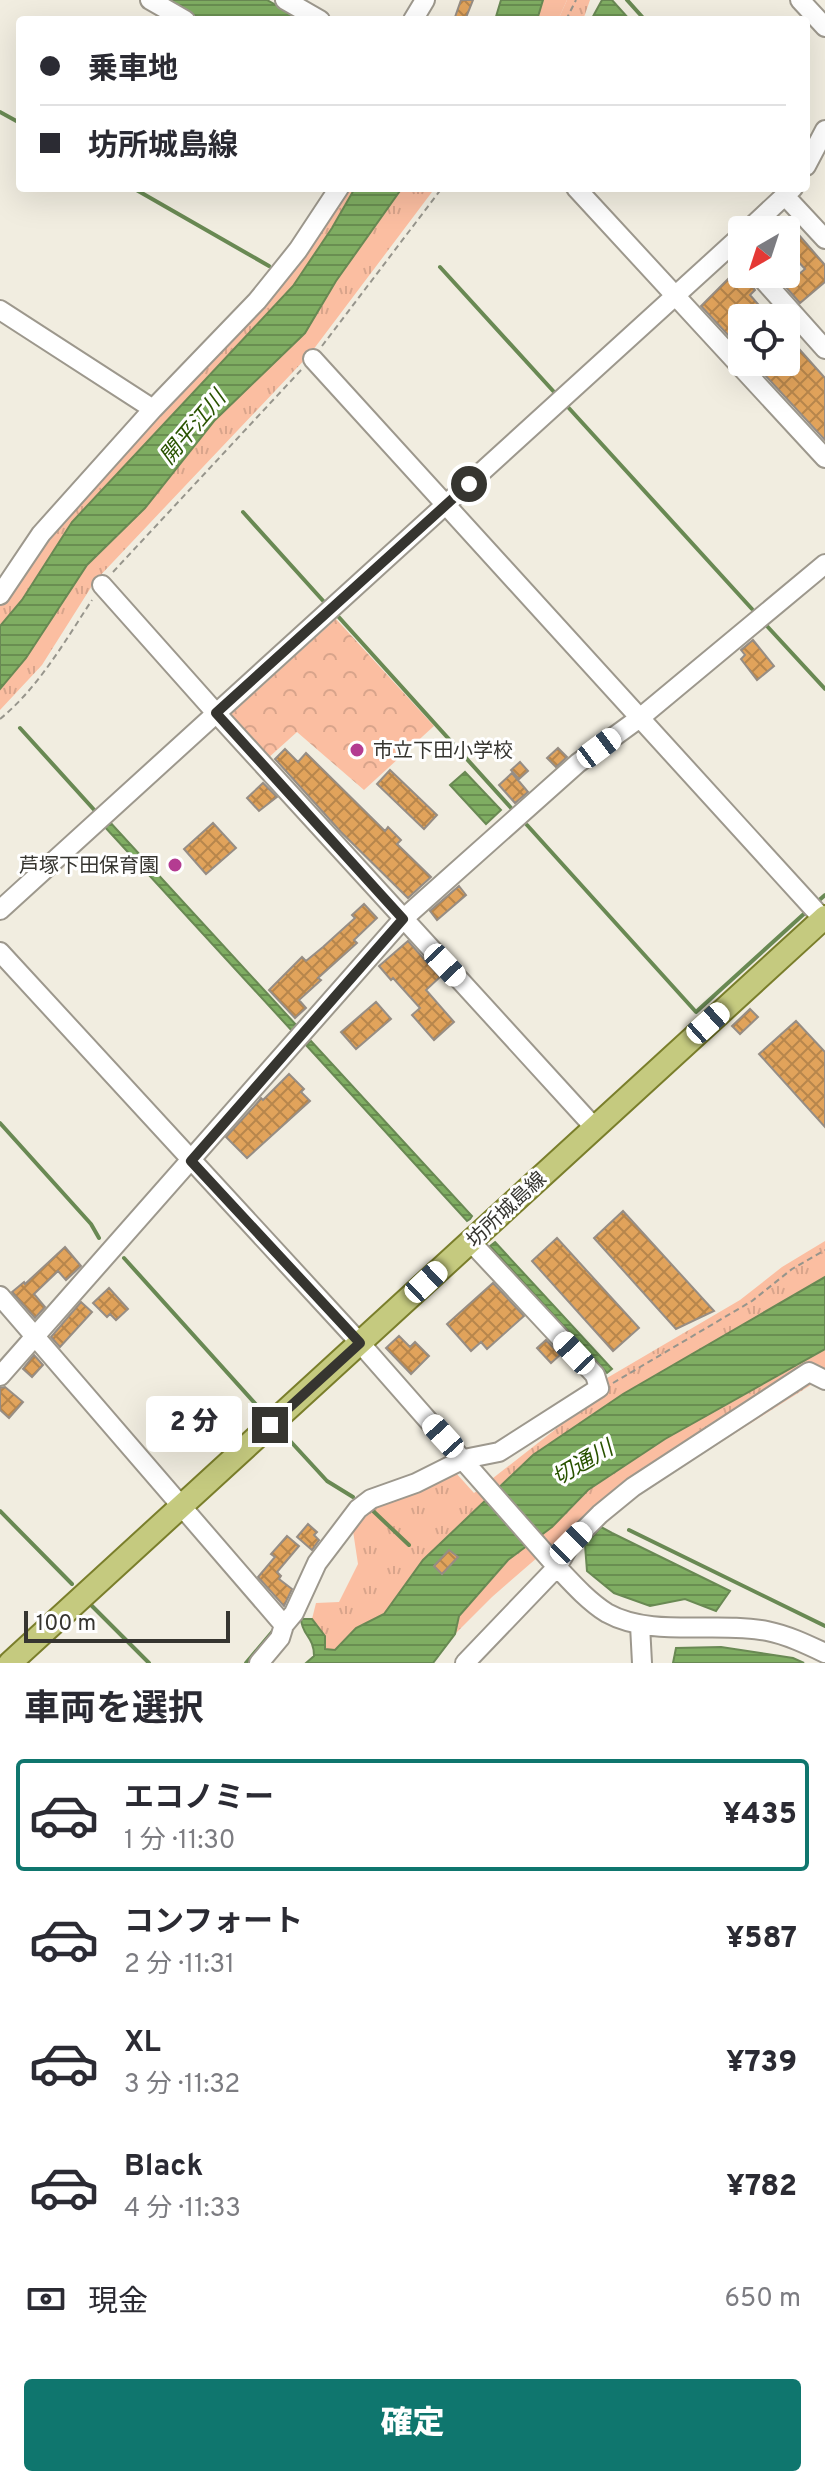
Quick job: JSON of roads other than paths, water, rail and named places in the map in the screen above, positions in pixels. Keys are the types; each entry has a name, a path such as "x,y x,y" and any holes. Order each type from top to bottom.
{"main road":[{"name":"坊所城島線","path":"10,1663 824,918"}],"street":[{"path":"150,0 178,16"},
{"path":"285,0 313,16"},
{"path":"800,0 825,27"},
{"path":"810,158 825,130"},
{"path":"0,595 41,534 153,409 257,301 298,250 336,192"},
{"path":"580,192 825,458"},
{"path":"763,216 790,192 825,239"},
{"path":"0,910 675,296 728,253"},
{"path":"771,288 825,349"},
{"path":"0,310 153,409"},
{"path":"313,359 824,918"},
{"path":"0,1376 403,919 578,763 641,717 825,564"},
{"path":"102,585 594,1127"},
{"path":"0,952 360,1343 586,1597 608,1613 640,1625 766,1630 825,1653"},
{"path":"259,1663 280,1638 317,1563 358,1509 371,1499 416,1483 464,1459 499,1452 599,1388 595,1375 470,1241"},
{"path":"0,1296 284,1625"},
{"path":"465,1663 552,1561 633,1487 809,1372 825,1380"},
{"path":"640,1625 642,1663"}],"water":[{"path":"168,0 267,0 295,16 196,16"},
{"path":"501,0 543,0 538,16 496,16"},
{"path":"602,0 612,0 626,16 593,16"},
{"name":"開平江川","path":"353,192 399,192 336,281 305,333 215,420 145,508 87,565 26,658 0,689 0,626 22,600 72,522 293,286"},
{"path":"465,772 501,810 486,824 450,785"},
{"path":"108,820 298,1027 293,1032 103,825"},
{"path":"311,1041 472,1216 470,1219 467,1221 306,1045"},
{"path":"495,1242 612,1369 607,1373 490,1246"},
{"name":"切通川","path":"825,1277 825,1349 665,1439 588,1490 552,1527 508,1560 459,1616 455,1634 433,1663 306,1663 314,1656 301,1619 312,1619 325,1636 325,1649 335,1650 356,1628 384,1614 423,1560 533,1455 623,1394"},
{"path":"601,1527 730,1591 716,1611 685,1599 650,1606 614,1593 587,1571 585,1545"},
{"path":"721,1647 793,1658 804,1663 673,1663 676,1648"}],"waterway":[{"path":"627,0 641,16"},
{"path":"0,112 16,121"},
{"path":"140,192 269,266"},
{"path":"440,267 555,393"},
{"path":"567,406 752,609"},
{"path":"243,512 326,604"},
{"path":"336,614 512,809"},
{"path":"766,625 825,689"},
{"path":"20,728 97,813"},
{"path":"527,825 696,1012 806,912"},
{"path":"817,902 825,895"},
{"path":"0,1123 91,1224 99,1238"},
{"path":"124,1258 260,1409"},
{"path":"281,1431 327,1481 353,1497"},
{"path":"371,1509 409,1545"},
{"path":"0,1511 72,1584"},
{"path":"629,1530 825,1626"},
{"path":"90,1604 149,1663"},
{"path":"246,1663 273,1631"}],"place":[{"name":"市立下田小学校","path":"357,750"},
{"name":"芦塚下田保育園","path":"175,865"}]}
